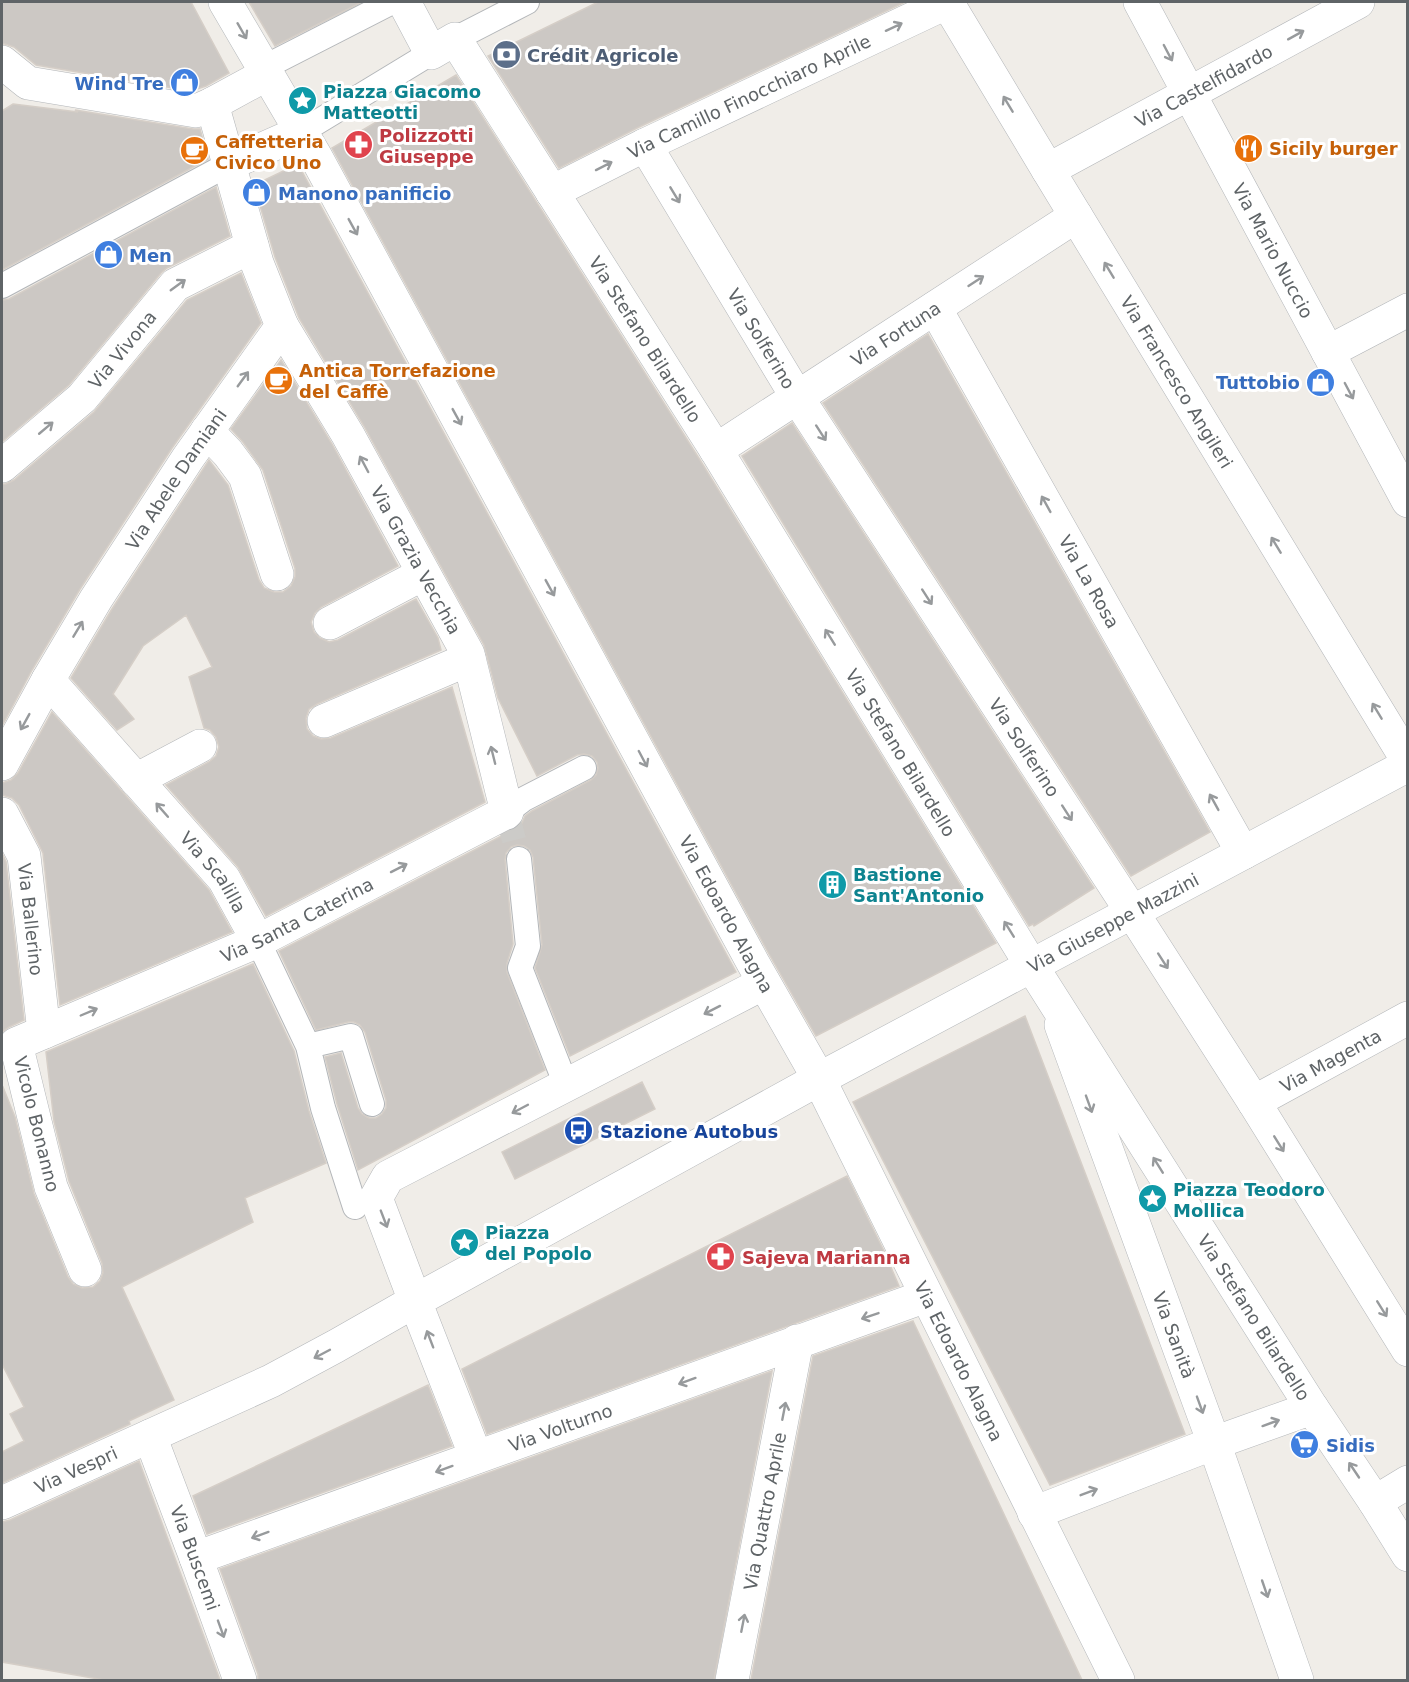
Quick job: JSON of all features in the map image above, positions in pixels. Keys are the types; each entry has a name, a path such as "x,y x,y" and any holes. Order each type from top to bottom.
{"street":[{"name":"Via Edoardo Alagna","path":"225,2 308,145 764,983 819,1079 1118,1680"},
{"path":"2,62 15,90 204,108 263,67 392,2"},
{"name":"Via Stefano Bilardello","path":"404,2 443,46 552,192 716,450 1040,977 1407,1555"},
{"path":"2,286 232,174 308,145 443,46 527,2"},
{"name":"Via Camillo Finocchiaro Aprile","path":"552,192 645,145 948,2"},
{"name":"Via Francesco Angileri","path":"948,2 1407,763"},
{"name":"Via Mario Nuccio","path":"1140,2 1407,501"},
{"name":"Via Castelfidardo","path":"1048,170 1358,2"},
{"path":"204,108 232,174 257,263 282,326"},
{"name":"Via Solferino","path":"645,145 797,397 1254,1102 1407,1350"},
{"name":"Via Fortuna","path":"716,450 1076,216"},
{"name":"Via Vivona","path":"2,466 82,398 175,285 252,246"},
{"name":"Via La Rosa","path":"936,308 1243,853"},
{"path":"1328,352 1407,310"},
{"name":"Via Abele Damiani","path":"2,764 96,598 207,431 282,326"},
{"name":"Via Grazia Vecchia","path":"282,326 348,435 468,654 507,814"},
{"path":"207,431 228,453 245,476 277,574"},
{"path":"330,623 423,574"},
{"path":"324,721 469,659"},
{"name":"Via Scalilla","path":"48,680 224,879 258,941 308,1046 323,1108 355,1208"},
{"path":"136,780 200,747"},
{"name":"Via Giuseppe Mazzini","path":"415,1301 819,1079 1040,977 1132,912 1407,763"},
{"name":"Via Santa Caterina","path":"21,1042 258,941 507,814 524,799 584,768"},
{"name":"Via Ballerino","path":"2,813 24,856 21,1042"},
{"path":"519,859 528,946 520,968 562,1073"},
{"name":"Via Sanità","path":"1040,977 1214,1443 1297,1680"},
{"path":"476,1457 376,1198 388,1177 562,1073 764,983"},
{"name":"Via Magenta","path":"1254,1102 1407,1018"},
{"path":"308,1046 351,1036 372,1104"},
{"name":"Vicolo Bonanno","path":"21,1042 51,1187 85,1270"},
{"name":"Via Volturno","path":"196,1558 926,1296"},
{"name":"Via Vespri","path":"2,1503 271,1381 415,1301"},
{"name":"Via Quattro Aprile","path":"732,1680 797,1341"},
{"path":"1034,1514 1214,1443 1312,1408"},
{"name":"Via Buscemi","path":"150,1436 240,1680"},
{"path":"1375,1502 1407,1482"}],"building":[{"path":"2,2 191,2 229,73 206,86 191,91 36,65 14,47 2,44"},
{"path":"249,2 362,2 275,46"},
{"path":"598,2 905,2 637,128 559,168 488,56"},
{"path":"456,75 700,460 996,943 816,1036 769,954 332,148"},
{"path":"13,104 78,112 75,110 200,129 208,159 2,270 2,111"},
{"path":"298,164 736,972 570,1056 535,968 542,945 533,857 530,850 524,846 511,847 506,853 505,860 513,944 507,963 507,972 545,1070 358,1170 325,1057 341,1053 358,1108 369,1118 376,1118 386,1108 386,1100 365,1032 360,1025 354,1022 316,1030 279,951 517,828 525,816 532,811 591,780 598,768 592,756 584,754 577,755 537,776 498,698 484,645 364,426 299,318 275,257 254,185"},
{"path":"216,187 230,236 161,273 69,385 2,442 2,300 9,299"},
{"path":"241,273 261,323 172,448 80,589 2,726 2,484 14,480 94,412 187,300"},
{"path":"928,334 1210,832 1131,876 823,403"},
{"path":"281,360 332,444 398,566 321,607 311,622 314,632 329,642 338,640 416,599 438,638 441,650 317,704 309,709 306,718 307,729 313,736 321,739 331,738 452,687 485,802 266,916 238,867 166,785 209,762 216,756 219,747 216,737 210,730 204,728 189,677 212,667 186,615 143,646 113,694 134,719 117,730 71,678 112,609 209,460 228,485 259,580 264,588 274,592 283,592 291,586 295,577 295,568 263,470 231,429"},
{"path":"792,423 1094,888 1034,926 1033,924 1029,926 742,456"},
{"path":"52,712 209,890 232,932 60,1005 43,853 19,805 12,798 2,795 2,783 11,780 18,773"},
{"path":"2,853 6,862 24,1020 2,1032"},
{"path":"253,964 294,1051 309,1111 326,1163 245,1198 253,1222 122,1287 174,1400 129,1421 130,1424 2,1483 2,1452 24,1441 10,1414 24,1407 2,1364 2,1088 15,1117 34,1194 68,1277 73,1284 82,1288 93,1287 100,1281 103,1273 102,1263 69,1181 54,1121 46,1052"},
{"path":"1025,1016 1185,1434 1050,1485 853,1102"},
{"name":"Stazione Autobus","path":"642,1082 655,1109 515,1179 502,1152"},
{"path":"847,1176 899,1286 487,1434 462,1369"},
{"path":"913,1321 1082,1680 751,1680 813,1356"},
{"path":"772,1371 714,1680 258,1680 258,1674 220,1569"},
{"path":"428,1385 452,1446 207,1534 193,1496"},
{"path":"139,1461 220,1680 104,1680 2,1662 2,1522"}],"tunnel":[{"path":"508,817 519,859"}],"place":[{"name":"Crédit Agricole","path":"506,55"},
{"name":"Wind Tre","path":"185,83"},
{"name":"Piazza Giacomo Matteotti","path":"302,101"},
{"name":"Polizzotti Giuseppe","path":"358,145"},
{"name":"Sicily burger","path":"1248,148"},
{"name":"Caffetteria Civico Uno","path":"194,151"},
{"name":"Manono panificio","path":"257,193"},
{"name":"Men","path":"108,255"},
{"name":"Antica Torrefazione del Caffè","path":"278,380"},
{"name":"Tuttobio","path":"1321,382"},
{"name":"Bastione Sant'Antonio","path":"832,884"},
{"name":"Stazione Autobus","path":"579,1131"},
{"name":"Piazza Teodoro Mollica","path":"1152,1199"},
{"name":"Piazza del Popolo","path":"464,1242"},
{"name":"Sajeva Marianna","path":"721,1257"},
{"name":"Sidis","path":"1305,1445"}]}
